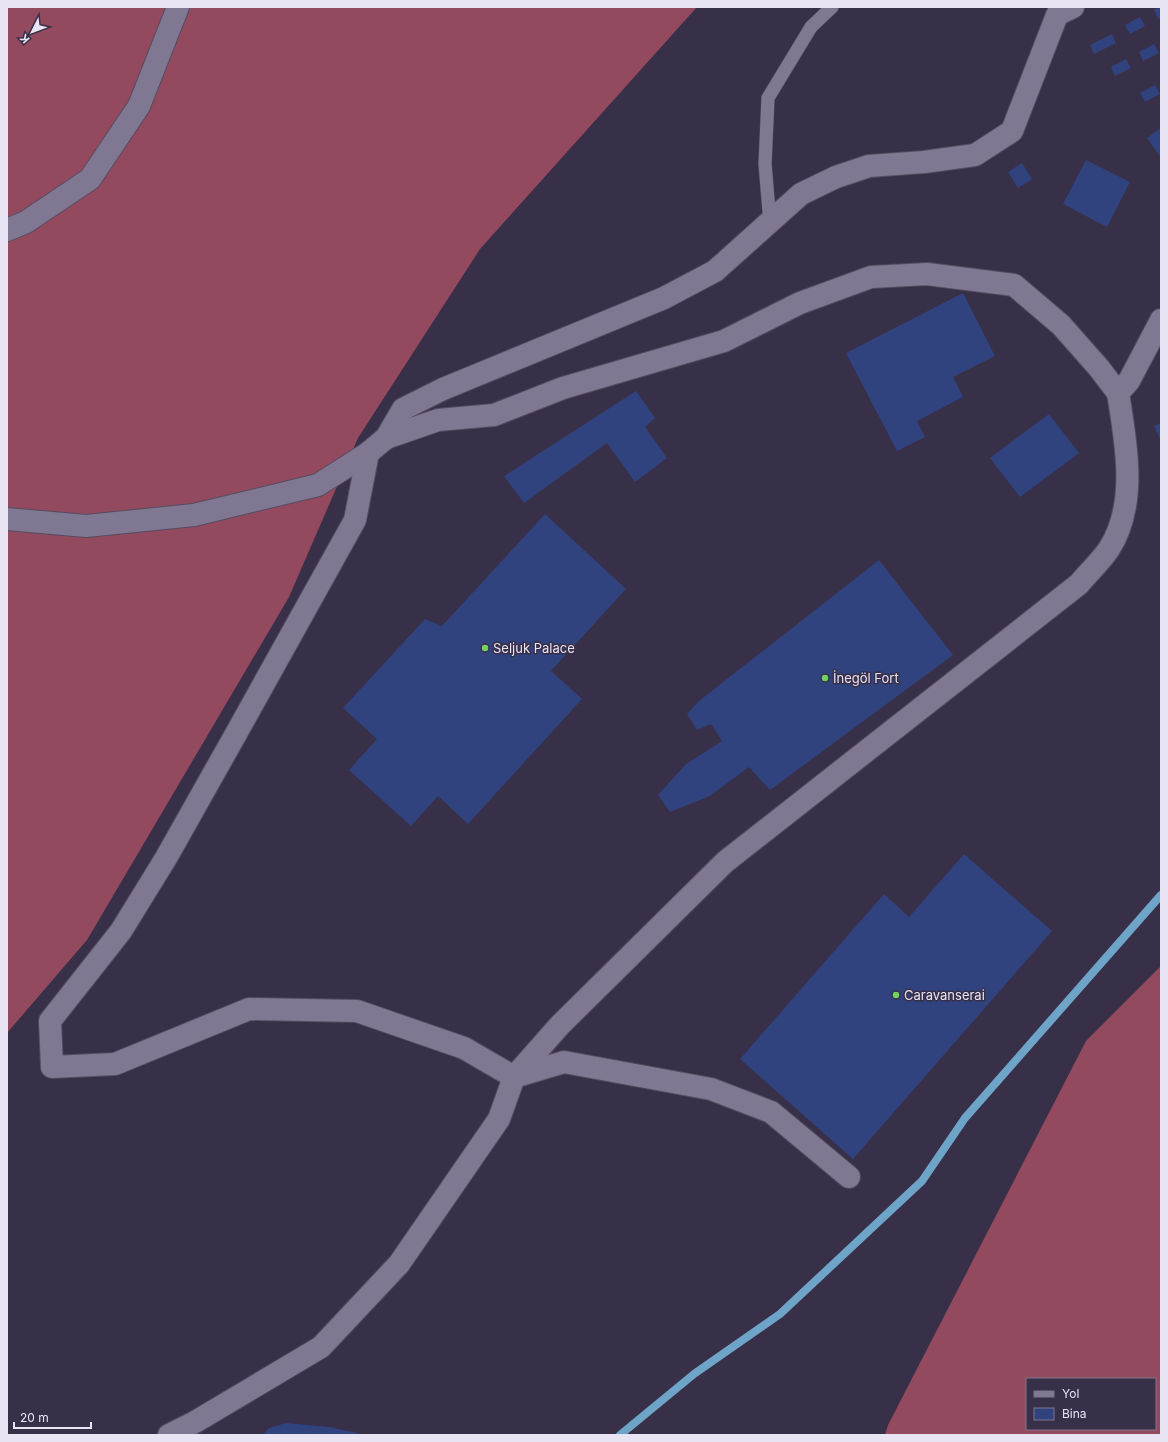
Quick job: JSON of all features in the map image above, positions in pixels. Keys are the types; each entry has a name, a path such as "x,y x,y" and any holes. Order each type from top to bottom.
{"street":[{"path":"7,230 26,222 90,179 139,106 178,7"},
{"path":"7,519 86,526 194,515 318,485 368,454 386,438 403,409 442,388 664,298 715,271 801,194 836,177 869,166 924,162 975,155 1012,131 1058,14 1073,7"},
{"path":"169,1435 195,1422 321,1347 399,1264 499,1119 514,1077 560,1025 725,862 1079,584 1109,549 1124,516 1128,456 1118,393 1099,368 1061,325 1014,285 927,274 871,277 800,303 724,341 563,388 494,415 438,420 386,438"},
{"path":"1118,393 1129,382 1161,320"},
{"path":"368,454 355,520 237,732 166,858 121,932 50,1021 52,1067 115,1064 248,1009 357,1011 464,1048 514,1077 564,1062 711,1089 771,1112 849,1177"}],"lane":[{"path":"770,223 765,164 768,98 811,27 832,7"}],"shaded area":[{"path":"7,7 697,7 480,249 358,438 289,597 87,940 7,1033"},
{"path":"1161,966 1161,1435 885,1435 888,1425 1086,1041"}],"building":[{"path":"1161,7 1161,18 1158,19 1154,10"},
{"path":"1140,17 1145,26 1130,34 1125,25"},
{"path":"1112,34 1116,43 1094,54 1090,45"},
{"path":"1154,44 1159,53 1143,61 1139,52"},
{"path":"1126,59 1131,68 1115,76 1111,67"},
{"path":"1155,85 1160,94 1145,102 1140,93"},
{"path":"1161,128 1161,158 1147,138"},
{"path":"1086,160 1130,182 1107,227 1063,204"},
{"path":"1022,163 1032,179 1018,188 1008,172"},
{"path":"963,293 995,356 953,377 963,397 917,421 925,437 897,451 846,353"},
{"path":"636,391 655,418 645,427 667,458 635,482 607,443 524,503 504,476"},
{"path":"1049,414 1079,453 1020,497 990,458"},
{"path":"1161,423 1161,441 1154,426"},
{"name":"Seljuk Palace","path":"545,514 626,589 551,671 582,699 468,824 438,796 411,826 349,770 377,739 343,708 425,619 442,626"},
{"name":"İnegöl Fort","path":"879,560 953,655 770,790 749,767 710,796 670,812 658,795 686,764 722,741 711,724 697,730 687,714 699,701"},
{"name":"Caravanserai","path":"964,854 1052,931 853,1159 740,1059 884,894 909,917"},
{"path":"286,1423 329,1427 360,1435 263,1435 269,1428"}],"waterway":[{"path":"620,1435 694,1374 780,1314 922,1181 965,1118 1161,895"}],"place":[{"name":"Seljuk Palace","path":"485,648"},
{"name":"İnegöl Fort","path":"825,678"},
{"name":"Caravanserai","path":"896,995"}]}
